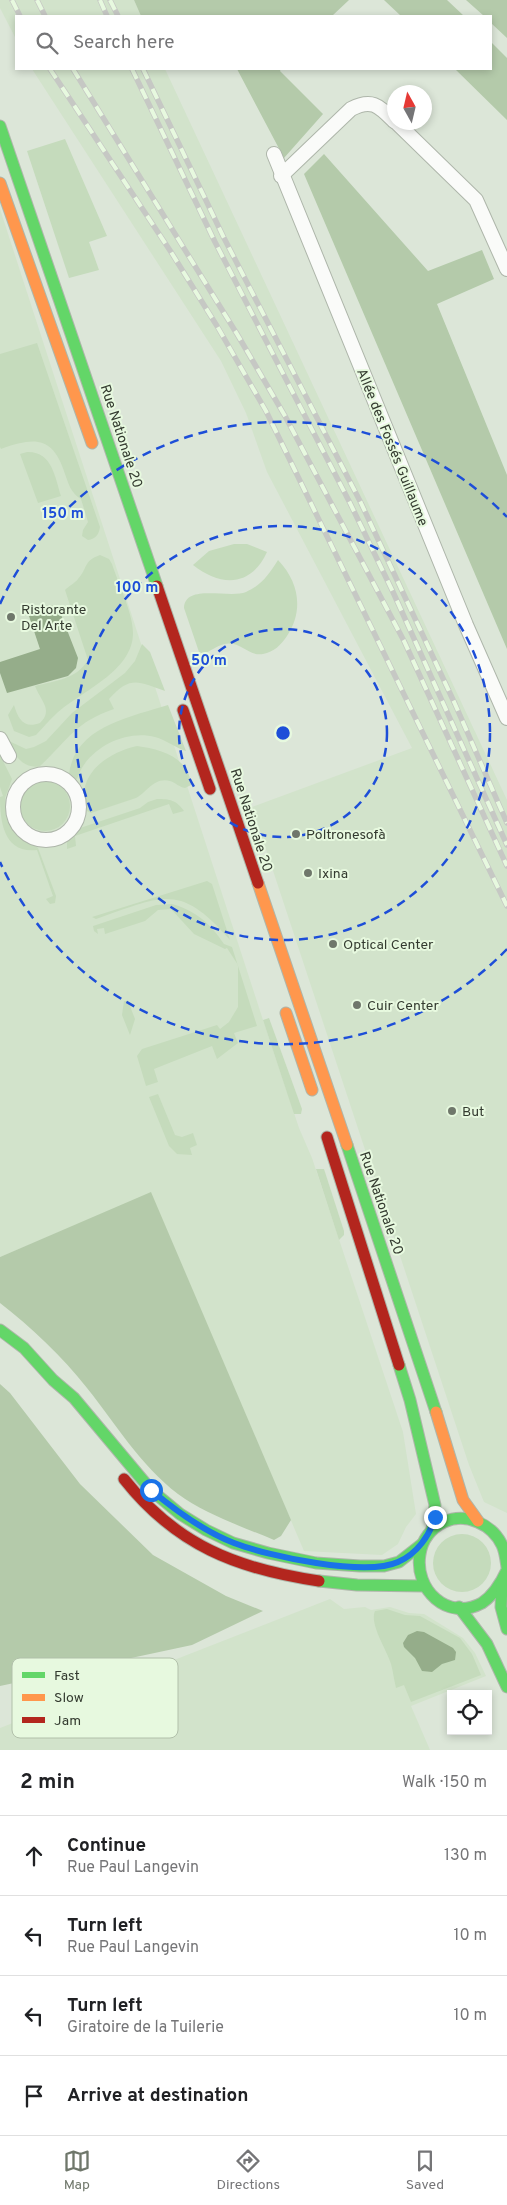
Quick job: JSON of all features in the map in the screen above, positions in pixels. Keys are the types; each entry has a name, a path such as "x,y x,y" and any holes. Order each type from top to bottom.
{"main road":[{"name":"Rue Nationale 20","path":"0,126 414,1342 463,1500 478,1521"},
{"path":"0,151 27,227 45,256"},
{"path":"0,183 94,450"},
{"path":"178,696 213,798"},
{"path":"283,1004 314,1098"},
{"path":"324,1125 410,1400 434,1505 435,1517 432,1530"},
{"path":"0,1330 24,1348 53,1380 103,1451"},
{"path":"53,1380 74,1398 151,1490 180,1514 233,1543 268,1554 316,1562 360,1566 393,1564 412,1553 422,1544 432,1530 442,1523 454,1519 466,1518 478,1521 492,1528 507,1529"},
{"path":"120,1473 144,1504 174,1530 200,1545 250,1566 286,1575 350,1584 424,1586"},
{"path":"492,1528 502,1540 507,1554 507,1568 500,1599 502,1615 507,1629"},
{"path":"422,1544 418,1558 419,1572 424,1586 439,1601 459,1607 472,1607 484,1602 502,1584"},
{"path":"344,1565 350,1584"},
{"path":"459,1607 484,1637 507,1687"}],"street":[{"path":"281,176 351,109 360,104 371,103 381,108 387,114"},
{"path":"403,130 476,200 507,269"},
{"name":"Allée des Fossés Guillaume","path":"274,154 281,176 466,625 507,718"},
{"path":"0,739 9,756"},
{"path":"50,774 60,777 74,788 79,807 77,818 72,828 57,838 46,840 27,834 15,819 13,810 14,800 22,784 35,776 50,774"}],"shaded area":[{"path":"0,0 134,0 141,15 15,15 15,37 0,8"},
{"path":"134,0 349,0 333,15 141,15"},
{"path":"384,0 447,0 463,15 400,15"},
{"path":"466,0 507,0 507,38 492,24 492,15 483,15"},
{"path":"492,43 507,58 507,120 456,70 492,70"},
{"path":"33,70 165,70 507,800 507,1513 484,1502 469,1465 252,807 412,748 267,472 246,413 221,361"},
{"path":"238,70 280,70 323,114 284,158"},
{"path":"65,139 107,236 89,242 99,270 69,278 27,151"},
{"path":"324,154 428,271 482,250 494,279 437,304 507,475 507,649 304,174"},
{"path":"0,209 263,1020 299,1128 312,1158 403,1432 416,1514 406,1527 398,1544 382,1555 304,1551 151,1193 0,1257"},
{"path":"37,343 100,527 97,536 93,539 88,540 82,536 88,522 81,499 71,488 55,452 48,446 33,442 24,442 1,449 0,447 0,354"},
{"path":"27,452 35,453 47,460 54,473 61,496 38,503 20,454"},
{"path":"234,544 247,544 267,552 253,572 235,580 224,580 214,577 193,565 209,551"},
{"path":"100,555 109,559 112,564 128,607 133,633 131,646 125,658 116,669 57,713 36,735 29,737 14,731 8,715 14,705 22,722 30,725 40,723 46,714 46,709 35,686 58,681 72,675 88,660 65,590 78,579 88,562"},
{"path":"278,560 295,587 297,606 292,626 287,636 277,648 267,653 258,654 230,643 221,645 204,654 199,652 184,608 186,600 200,594 238,594 246,592 261,582"},
{"path":"49,605 58,607 78,658 76,668 68,676 7,693 0,673 0,662 40,649 27,610"},
{"path":"142,644 150,652 165,691 141,683 123,686 109,699 114,709 101,714 81,726 40,766 35,767 25,764 16,756 11,742 26,749 46,741 72,713 125,673 135,661"},
{"path":"168,705 186,751 155,737 131,736 108,744 98,750 82,768 77,779 75,780 69,774 73,758 93,734 122,719"},
{"path":"137,746 164,752 179,761 189,775 191,785 185,788 170,781 159,781 136,798 91,813 87,811 84,798 85,787 89,777 104,760 125,749"},
{"path":"0,755 12,779 5,798 7,819 16,834 38,848 56,896 55,903 50,904 46,899 53,896 37,850 26,850 17,847 11,842 3,826 0,807 0,797 3,796 0,787"},
{"path":"40,781 50,781 63,788 70,801 70,811 63,824 50,831 40,831 31,827 24,820 20,811 20,801 24,792 31,785"},
{"path":"157,799 172,801 178,804 184,811 173,814 169,804 75,836 76,846 67,849 67,840 80,828 140,808 148,802"},
{"path":"207,881 212,884 230,940 212,921 197,909 182,902 168,899 154,900 96,919 92,917"},
{"path":"172,904 188,910 208,924 224,944 232,947 237,964 227,948 225,949 194,934 171,909 158,910 145,921 105,934 104,928 97,929 98,934 94,931 93,926 156,905"},
{"path":"238,966 257,1026 234,1033 238,1043 217,1059 212,1046 154,1069 158,1082 146,1086 137,1056 142,1049 217,1025 220,1029 229,1022 238,1007"},
{"path":"124,1001 128,1001 135,1019 130,1035 122,1015"},
{"path":"269,1018 302,1109 301,1114 294,1114 263,1020"},
{"path":"158,1094 175,1135 182,1137 193,1133 197,1145 190,1148 192,1155 177,1154 169,1146 149,1097"},
{"path":"316,1169 324,1169 344,1231 344,1235 339,1240"},
{"path":"151,1192 291,1520 281,1536 274,1540 200,1508 164,1483 129,1444 87,1388 57,1354 24,1322 0,1303 0,1257"},
{"path":"0,1384 10,1393 80,1484 153,1555 226,1596 263,1611 192,1645 131,1658 12,1658 12,1683 0,1686"},
{"path":"462,1534 478,1539 486,1547 491,1563 486,1579 478,1587 462,1592 446,1587 438,1579 433,1563 438,1547 446,1539"},
{"path":"330,1599 344,1609 365,1607 371,1610 390,1607 409,1613 424,1614 463,1638 475,1653 486,1676 411,1706 430,1750 0,1750 0,1728 12,1723 12,1738 178,1738 178,1658"},
{"path":"387,1609 405,1615 420,1616 460,1638 472,1654 481,1675 411,1702 404,1685 396,1688 389,1658 374,1623 375,1611"},
{"path":"417,1631 424,1632 453,1648 456,1652 455,1660 442,1664 432,1672 422,1671 415,1658 404,1647 403,1643 408,1635"}],"railway":[{"path":"12,0 20,15"},
{"path":"37,0 44,15"},
{"path":"100,0 107,15"},
{"path":"110,0 118,15"},
{"path":"51,70 171,252 217,326 266,411 507,906"},
{"path":"74,70 237,334 285,416 404,641 507,866"},
{"path":"132,70 215,242 350,503 393,592 507,845"},
{"path":"143,70 224,238 361,503 455,704 507,823"}],"traffic: fast":[{"path":"0,126 157,586"},
{"path":"347,1145 436,1412"},
{"path":"0,1330 24,1348 53,1380 74,1398 151,1490 180,1514 206,1530 233,1543 268,1553 316,1563 360,1566 384,1566 399,1562 422,1544"},
{"path":"399,1365 410,1400 435,1505 432,1530"},
{"path":"507,1567 504,1550 498,1538 485,1526 469,1519 452,1519 439,1525 425,1539 420,1554 422,1579 428,1590 445,1605 457,1608 469,1608 486,1600 497,1588 507,1570"},
{"path":"319,1581 357,1585 424,1586"},
{"path":"502,1584 501,1607 507,1629"},
{"path":"459,1607 487,1644 507,1687"}],"traffic: slow":[{"path":"0,183 92,443"},
{"path":"258,883 347,1145"},
{"path":"286,1013 312,1090"},
{"path":"436,1412 463,1500 478,1521"}],"traffic: jam":[{"path":"157,586 258,883"},
{"path":"183,710 210,789"},
{"path":"327,1137 399,1365"},
{"path":"124,1479 144,1502 165,1521 187,1537 210,1550 235,1561 261,1569 319,1581"}],"place":[{"name":"Ristorante Del Arte","path":"11,617"},
{"name":"Poltronesofà","path":"296,834"},
{"name":"Ixina","path":"308,873"},
{"name":"Optical Center","path":"333,944"},
{"name":"Cuir Center","path":"357,1005"},
{"name":"But","path":"452,1111"}],"route":[{"path":"151,1490 180,1514 206,1530 233,1543 268,1554 344,1565 384,1566 399,1562 422,1544 432,1530 435,1517"}]}
